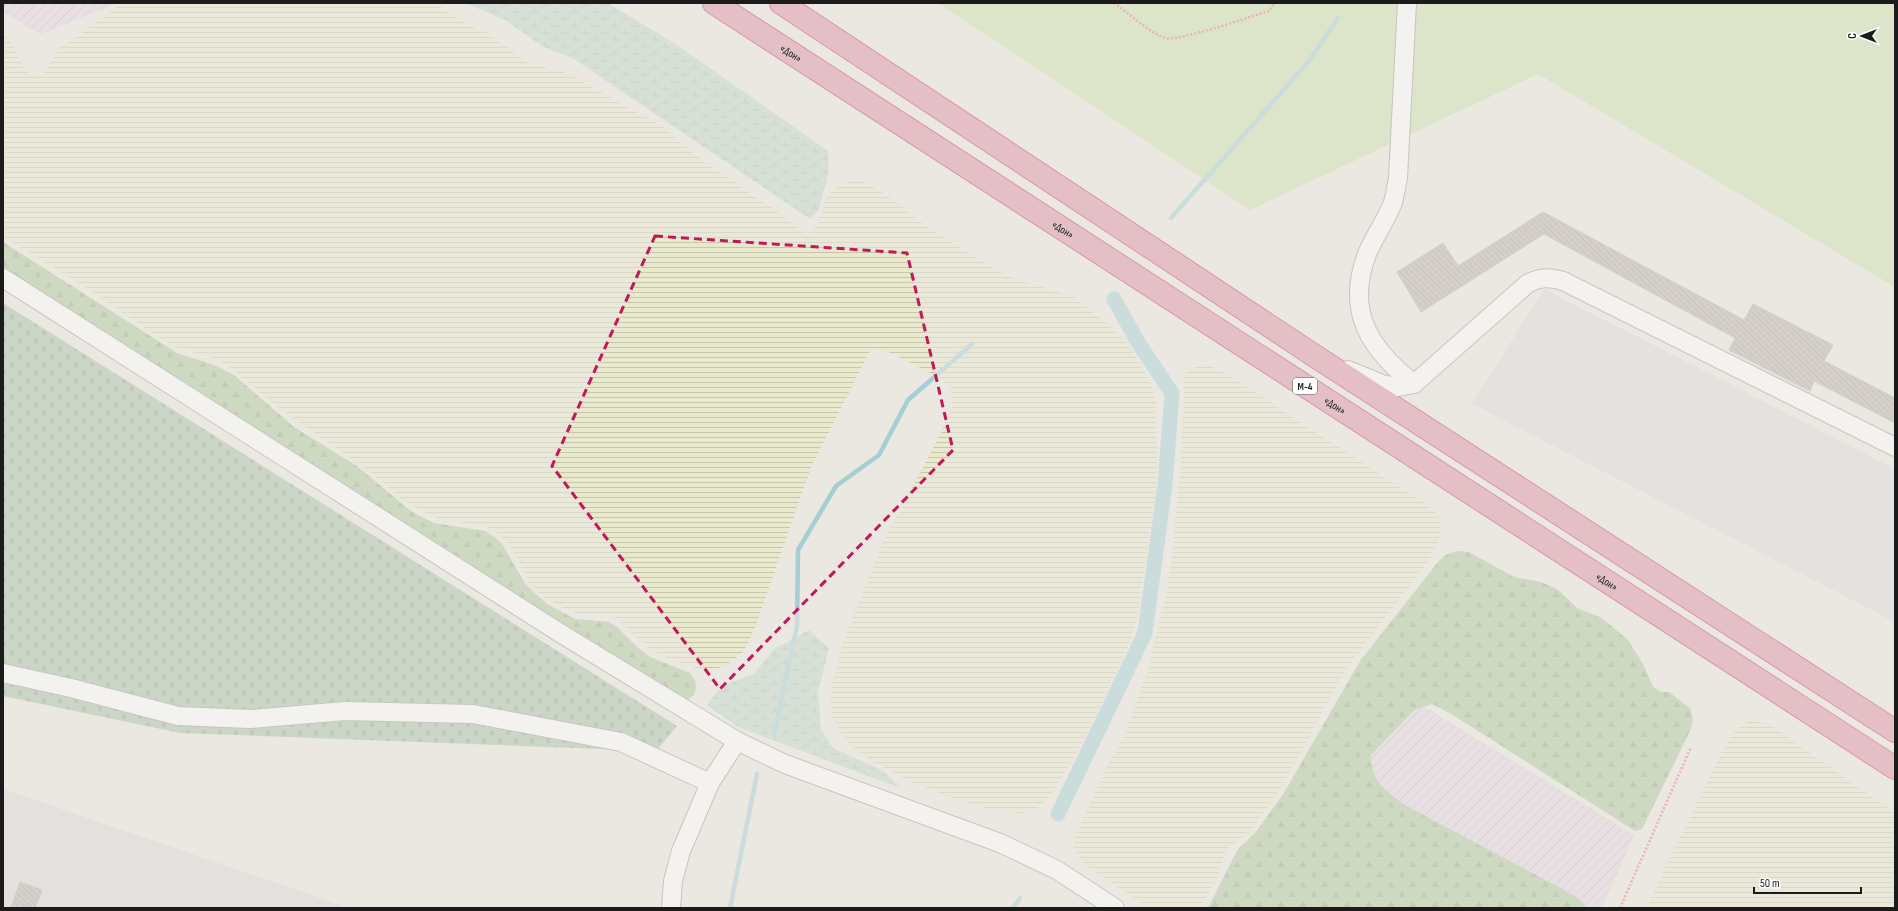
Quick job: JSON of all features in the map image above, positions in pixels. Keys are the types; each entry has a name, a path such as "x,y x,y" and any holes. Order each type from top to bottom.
{"highway":[{"name":"«Дон»","path":"714,3 1895,768"},
{"path":"781,3 1321,360 1895,731"}],"street":[{"path":"1407,3 1398,178 1392,204 1367,254 1362,272 1359,297 1362,321 1374,345 1391,366 1414,384"},
{"path":"1321,360 1385,385 1398,387 1414,384 1527,284 1536,279 1549,277 1564,281 1895,447"},
{"path":"3,278 566,637 737,741 785,764 1000,843 1057,870 1115,908"},
{"path":"3,673 71,688 178,716 250,720 345,711 473,714 621,742 710,783"},
{"path":"671,908 673,881 681,851 710,783 737,741"}],"path":[{"path":"1114,3 1166,38 1195,34 1269,10 1275,3"},
{"path":"1620,908 1691,747"}],"highlighted area":[{"path":"655,236 907,253 953,450 720,689 552,466"}],"shaded area":[{"path":"3,3 117,3 41,34 3,12"},
{"path":"1544,289 1895,469 1895,622 1472,404"},
{"path":"1415,701 1634,835 1602,908 1555,908 1343,776"},
{"path":"3,789 349,908 3,908"}],"green space":[{"path":"123,3 435,3 465,24 486,32 529,64 558,70 572,76 662,126 704,162 774,209 803,232 809,233 817,225 826,199 839,185 848,182 863,181 891,198 926,226 996,270 1021,281 1072,296 1100,317 1125,340 1138,359 1150,381 1156,401 1156,491 1138,614 1130,643 1089,730 1047,800 1034,811 1022,813 996,811 947,796 909,781 871,761 848,743 834,721 830,703 833,679 845,636 883,542 937,441 952,407 953,398 951,388 942,379 883,349 876,348 870,351 811,467 756,625 744,651 725,666 712,670 700,670 662,656 638,639 617,618 576,613 558,606 540,594 529,582 511,547 494,530 484,526 439,519 421,511 403,500 374,475 279,408 231,368 216,359 176,347 83,286 3,237 3,34 9,39 24,68 31,74 40,76 46,71 59,49"},
{"path":"465,3 608,3 677,45 828,151 829,170 819,210 810,219 574,59 542,46 505,20"},
{"path":"938,3 1895,3 1895,287 1538,74 1250,210"},
{"path":"3,242 177,353 214,365 234,375 294,427 357,466 407,508 418,515 434,523 485,531 493,536 502,544 526,585 547,604 575,619 609,622 617,627 637,647 650,657 690,673 695,680 696,688 694,695 681,701 3,269"},
{"path":"3,303 677,726 656,751 180,733 3,696"},
{"path":"1204,363 1222,371 1426,504 1436,513 1440,521 1441,530 1439,539 1428,562 1346,669 1282,786 1251,831 1226,850 1216,881 1200,908 1148,908 1085,865 1074,849 1074,838 1109,763 1124,737 1147,672 1167,589 1171,565 1181,458 1184,381 1187,371"},
{"path":"1458,551 1469,552 1514,577 1541,582 1557,589 1577,608 1602,618 1628,640 1643,664 1653,687 1661,692 1669,692 1690,708 1693,719 1691,729 1642,829 1635,831 1453,715 1432,704 1414,710 1371,755 1373,772 1380,784 1403,804 1577,897 1584,904 1585,908 1208,908 1238,849 1255,833 1284,793 1360,661 1438,562 1447,554"},
{"path":"809,630 829,648 818,692 821,730 833,748 883,771 900,788 738,727 707,705 723,685 754,674 774,649"},
{"path":"1749,721 1768,723 1895,813 1895,908 1647,908 1726,744 1736,729"}],"building":[{"path":"1543,212 1744,320 1753,304 1833,345 1824,361 1895,398 1895,423 1814,381 1810,391 1729,350 1735,338 1544,234 1421,312 1397,272 1443,243 1458,266"},
{"path":"20,882 42,890 35,908 11,908"}],"waterway":[{"path":"1171,218 1309,61 1338,18"},
{"path":"1058,814 1145,633 1165,485 1172,393 1139,344 1114,299"},
{"path":"774,734 797,626 798,550 836,486 879,455 908,400 972,344"},
{"path":"730,908 757,774"},
{"path":"1013,908 1020,898"}]}
